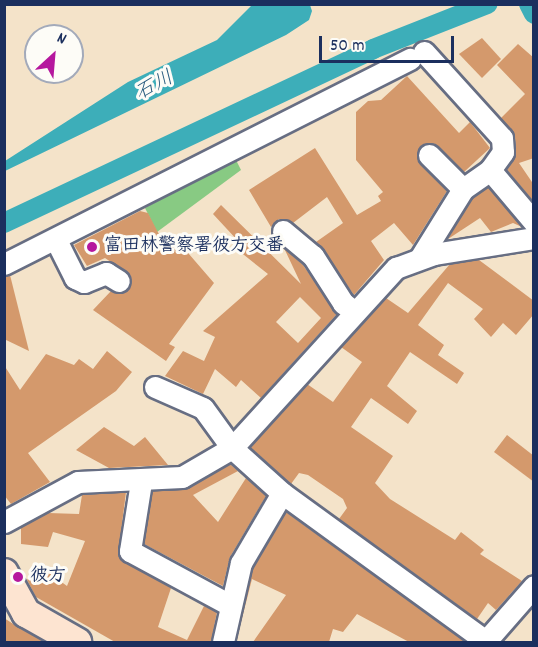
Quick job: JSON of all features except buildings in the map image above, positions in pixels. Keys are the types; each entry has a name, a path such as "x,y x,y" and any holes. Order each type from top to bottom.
{"main road":[{"path":"4,573 26,613 77,642"}],"street":[{"path":"4,264 57,242 417,56 502,138 503,152 490,170 463,189 420,258"},
{"path":"429,155 463,189"},
{"path":"490,170 534,222"},
{"path":"282,231 313,256 343,303 355,312"},
{"path":"4,522 78,482 141,482 182,477 232,447 396,268 420,258 534,238"},
{"path":"57,242 75,278 84,282 106,273 119,281"},
{"path":"155,387 203,408 232,447 282,493 486,642 534,586"},
{"path":"141,482 130,551 230,604"},
{"path":"223,642 241,563 282,493"}],"green space":[{"path":"235,158 241,170 157,232 145,208"}],"water":[{"name":"石川","path":"252,5 310,5 312,11 309,20 286,35 5,171 5,161 128,82 217,40"}],"waterway":[{"path":"4,223 373,49 487,4"},
{"path":"529,4 534,14"}],"place":[{"name":"富田林警察署彼方交番","path":"92,247"},
{"name":"彼方","path":"18,577"}]}
